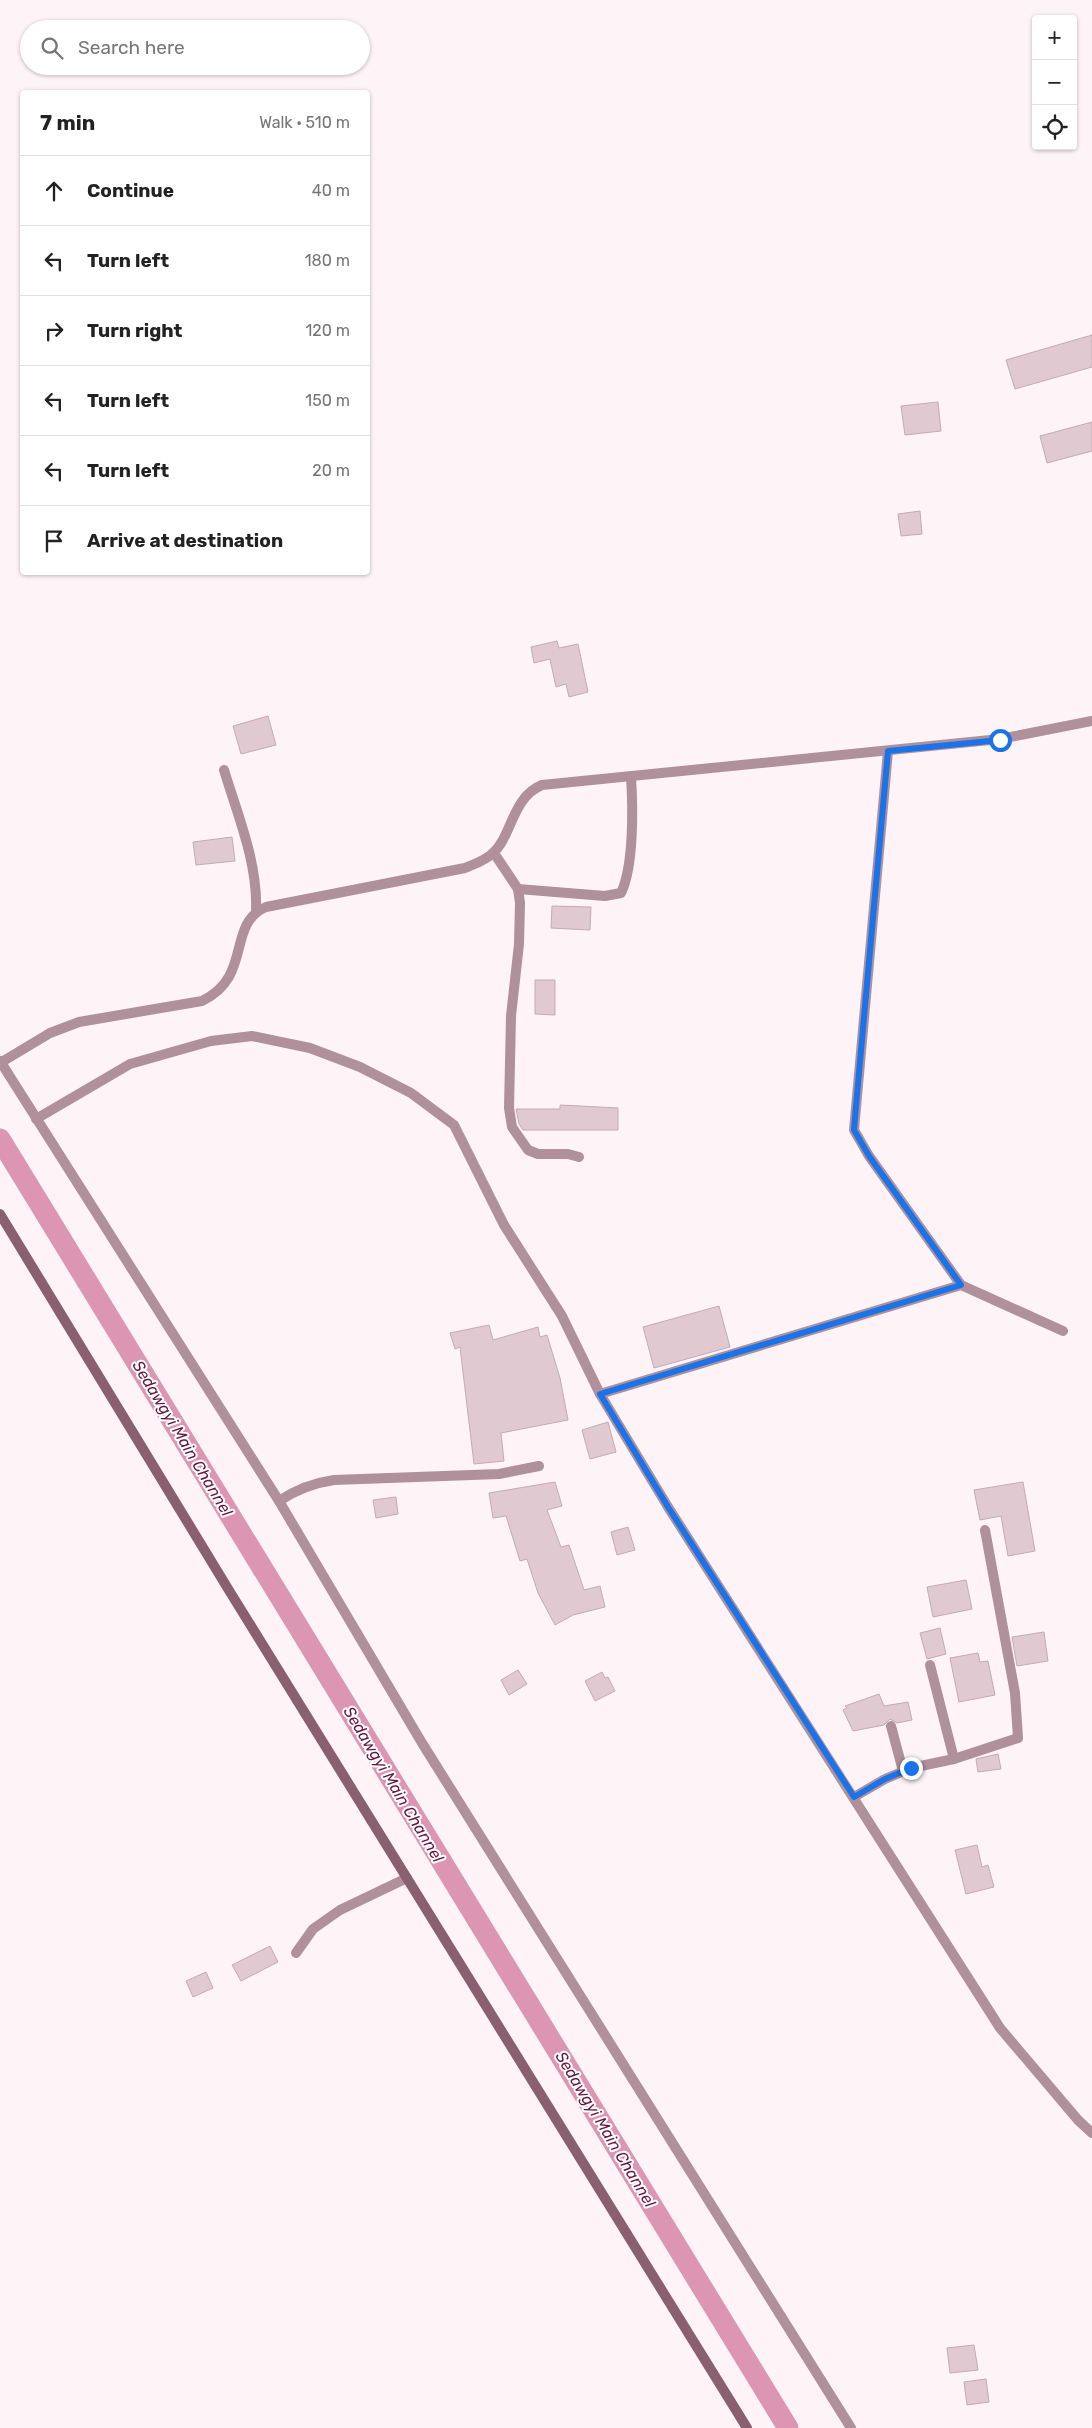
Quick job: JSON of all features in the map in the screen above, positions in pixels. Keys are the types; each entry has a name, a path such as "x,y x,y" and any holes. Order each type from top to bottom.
{"street":[{"path":"851,2428 422,1743 280,1501 0,1062 66,1026 202,1000 215,995 231,976 248,919 256,911 266,907 465,868 494,853 524,798 537,787 1000,740 1092,721"},
{"path":"888,751 854,1130 869,1156 961,1285 1063,1331"},
{"path":"224,770 253,867 257,889 256,911"},
{"path":"518,889 606,896 620,893 628,868 632,798 631,777"},
{"path":"494,853 518,889 520,902 519,944 511,1016 509,1099 512,1127 528,1150 538,1154 568,1154 579,1157"},
{"path":"36,1119 130,1064 211,1041 252,1036 310,1048 360,1067 411,1093 454,1125 504,1225 562,1316 600,1394 668,1507 1000,2028 1078,2120 1092,2133"},
{"path":"0,1214 230,1592 747,2428"},
{"path":"600,1394 961,1285"},
{"path":"280,1501 298,1489 316,1482 499,1474 539,1466"},
{"path":"854,1797 903,1771 954,1759 1018,1738 1015,1693 985,1530"},
{"path":"930,1665 954,1759"},
{"path":"891,1726 903,1771"},
{"path":"296,1953 313,1929 340,1910 407,1878"}],"building":[{"path":"1092,335 1092,367 1015,389 1006,360"},
{"path":"938,402 941,431 905,435 901,406"},
{"path":"1092,422 1092,451 1047,463 1040,436"},
{"path":"920,511 922,534 901,536 898,514"},
{"path":"557,641 559,648 578,644 588,692 569,697 566,684 556,687 550,659 534,663 531,647"},
{"path":"268,716 276,745 241,754 233,726"},
{"path":"232,837 235,861 196,865 193,842"},
{"path":"552,906 591,907 590,930 551,928"},
{"path":"535,980 555,980 555,1015 535,1014"},
{"path":"560,1105 618,1108 618,1130 523,1130 519,1124 516,1109 560,1109"},
{"path":"719,1306 730,1347 654,1368 643,1327"},
{"path":"489,1325 493,1340 538,1327 540,1337 547,1335 560,1378 568,1420 501,1433 504,1461 474,1464 460,1347 455,1349 450,1333"},
{"path":"608,1422 616,1452 590,1459 582,1430"},
{"path":"555,1482 562,1506 547,1510 561,1547 569,1545 584,1590 600,1586 605,1607 573,1615 555,1625 538,1593 527,1559 520,1561 506,1516 493,1518 489,1493"},
{"path":"1023,1482 1035,1551 1008,1556 1001,1516 980,1520 974,1490"},
{"path":"396,1497 398,1514 376,1518 373,1500"},
{"path":"628,1527 635,1550 617,1555 611,1532"},
{"path":"966,1580 972,1609 933,1617 927,1587"},
{"path":"940,1628 946,1654 927,1659 920,1633"},
{"path":"1044,1632 1048,1661 1017,1666 1012,1637"},
{"path":"978,1653 980,1662 988,1661 995,1695 959,1702 950,1658"},
{"path":"518,1670 527,1684 509,1695 501,1680"},
{"path":"602,1672 605,1678 608,1677 615,1691 595,1701 585,1681"},
{"path":"879,1694 884,1706 908,1702 912,1720 897,1723 890,1719 884,1725 853,1731 843,1710 847,1708 845,1706"},
{"path":"998,1754 1001,1769 978,1772 976,1759"},
{"path":"977,1845 982,1867 988,1865 994,1887 966,1894 955,1850"},
{"path":"270,1946 278,1962 241,1981 232,1965"},
{"path":"206,1972 213,1988 193,1997 186,1981"},
{"path":"974,2345 978,2370 950,2373 947,2348"},
{"path":"986,2379 989,2402 967,2405 964,2382"}],"waterway":[{"name":"Sedawgyi Main Channel","path":"0,1139 788,2428"}],"route":[{"path":"911,1768 885,1779 854,1797 668,1507 600,1394 961,1285 924,1230 869,1156 854,1130 859,1058 870,960 888,751 1000,740"}]}
